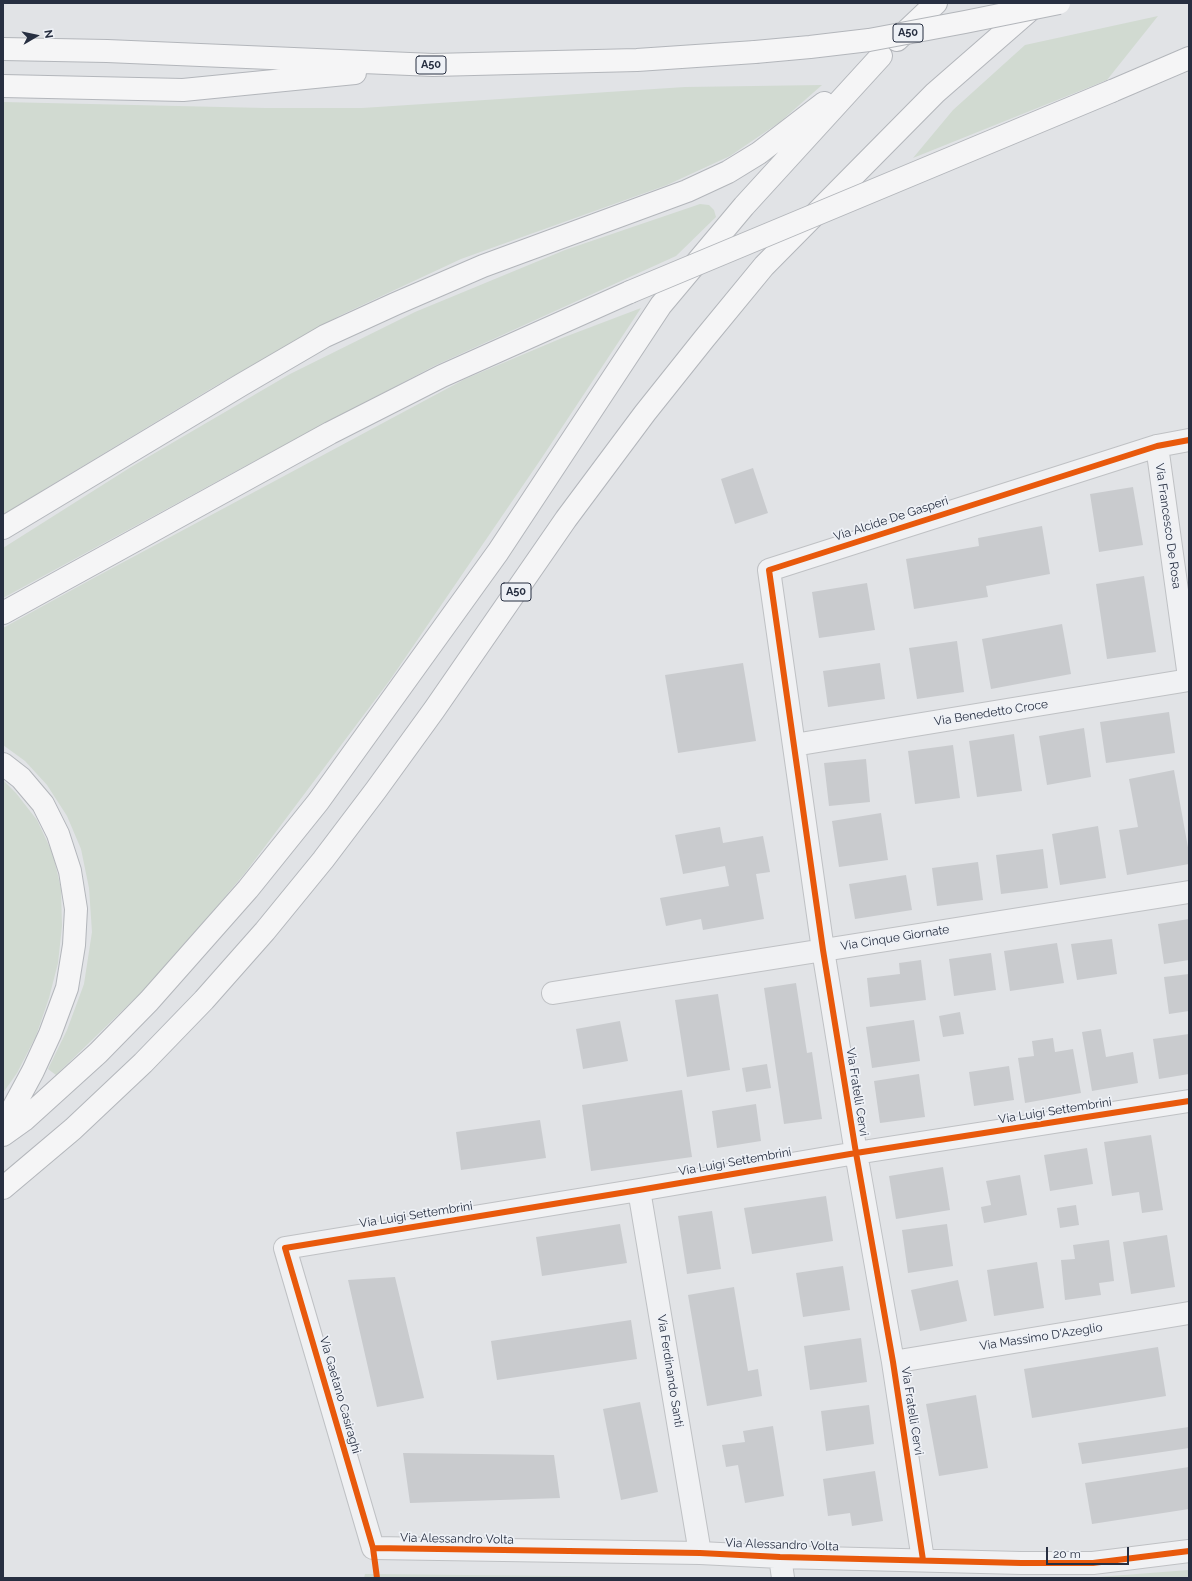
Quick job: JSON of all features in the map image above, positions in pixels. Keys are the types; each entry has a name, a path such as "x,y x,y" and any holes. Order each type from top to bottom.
{"highway":[{"path":"3,1135 24,1120 98,1053 149,1001 248,889 318,802 498,552 661,305 744,206 881,56 936,3"},
{"name":"A50","path":"3,1188 73,1129 143,1063 204,1000 265,931 323,860 376,790 434,710 566,519 645,413 704,338 764,266 935,92 1038,3"},
{"name":"A50","path":"3,49 107,51 433,65 637,60 755,52 869,40 1059,3"},
{"path":"3,528 325,336 483,266 687,190 728,172 766,148 823,104 881,56"},
{"path":"3,614 330,433 442,376 630,292 1112,92 1189,58"},
{"path":"3,86 183,90 433,65"},
{"path":"3,764 20,778 43,804 58,834 70,871 76,909 74,945 67,988 50,1034 33,1071 12,1110 3,1123"}],"street":[{"name":"Via Alcide De Gasperi","path":"794,745 769,570 1157,446 1189,440"},
{"name":"Via Francesco De Rosa","path":"1157,446 1189,677"},
{"name":"Via Benedetto Croce","path":"794,745 1189,680"},
{"name":"Via Fratelli Cervi","path":"794,745 823,950 856,1153 893,1362 923,1560"},
{"name":"Via Cinque Giornate","path":"553,993 1189,892"},
{"name":"Via Luigi Settembrini","path":"285,1248 856,1153 1189,1101"},
{"name":"Via Ferdinando Santi","path":"639,1190 700,1553"},
{"name":"Via Gaetano Casiraghi","path":"285,1248 373,1548"},
{"name":"Via Massimo D'Azeglio","path":"893,1362 1189,1313"},
{"name":"Via Alessandro Volta","path":"373,1548 700,1553 781,1568 923,1560 1021,1563 1093,1563 1189,1551"}],"shaded area":[{"path":"1158,16 1107,80 913,158 953,110 1025,45"},
{"path":"822,85 780,122 730,156 667,185 461,259 341,315 212,388 48,487 3,517 3,102 265,108 362,108 685,87"},
{"path":"700,204 709,205 714,210 716,217 676,256 434,366 247,465 3,598 3,548 131,467 290,374 415,312 565,250"},
{"path":"641,308 541,459 390,680 245,873 158,976 56,1075 48,1069 67,1030 84,984 92,932 89,888 81,849 67,816 47,785 25,761 3,745 3,628 465,379 562,338"},
{"path":"3,780 16,793 37,820 53,854 61,889 62,926 58,963 49,998 36,1036 17,1073 3,1093"},
{"path":"1189,1570 1189,1578 1085,1578"},
{"path":"365,1574 662,1577 662,1578 364,1578"}],"building":[{"path":"753,468 768,513 735,524 721,479"},
{"path":"1133,487 1143,545 1099,552 1090,494"},
{"path":"1042,526 1050,574 986,586 988,597 914,609 906,559 979,546 978,538"},
{"path":"1144,576 1156,652 1107,659 1096,584"},
{"path":"867,583 875,630 819,638 812,592"},
{"path":"1062,624 1071,674 991,689 982,639"},
{"path":"957,641 964,692 917,699 909,648"},
{"path":"743,663 756,741 678,753 665,675"},
{"path":"880,663 885,699 828,707 823,671"},
{"path":"1169,712 1175,753 1106,763 1100,722"},
{"path":"1084,728 1091,777 1047,785 1039,736"},
{"path":"1014,734 1022,791 977,797 969,741"},
{"path":"953,745 960,798 915,804 908,751"},
{"path":"866,759 870,802 829,806 824,763"},
{"path":"1174,770 1189,853 1189,864 1127,875 1119,830 1138,827 1129,779"},
{"path":"881,813 888,860 839,867 832,821"},
{"path":"1098,826 1106,878 1060,885 1052,834"},
{"path":"720,827 723,843 763,836 770,872 756,874 764,919 703,930 701,919 666,926 660,898 729,886 725,866 683,874 675,835"},
{"path":"1043,849 1048,888 1001,894 996,855"},
{"path":"978,862 983,900 937,906 932,868"},
{"path":"906,875 912,910 855,919 849,884"},
{"path":"1189,919 1189,960 1164,964 1158,924"},
{"path":"1112,939 1117,974 1077,980 1071,944"},
{"path":"1057,943 1064,983 1010,991 1004,951"},
{"path":"991,953 996,990 954,996 949,959"},
{"path":"921,960 926,1000 870,1007 867,978 900,974 899,963"},
{"path":"1189,974 1189,1011 1169,1014 1164,977"},
{"path":"796,983 807,1053 812,1052 822,1119 784,1124 764,988"},
{"path":"718,994 730,1070 687,1077 675,1000"},
{"path":"960,1012 964,1034 943,1037 939,1016"},
{"path":"914,1020 920,1061 872,1068 866,1027"},
{"path":"620,1021 628,1061 583,1069 576,1029"},
{"path":"1101,1029 1106,1057 1133,1052 1138,1083 1092,1091 1082,1032"},
{"path":"1189,1034 1189,1074 1159,1079 1153,1039"},
{"path":"1053,1038 1055,1052 1073,1049 1081,1093 1025,1103 1018,1058 1034,1056 1032,1041"},
{"path":"767,1064 771,1088 746,1092 742,1068"},
{"path":"1009,1066 1014,1100 974,1106 969,1072"},
{"path":"919,1074 925,1117 880,1123 874,1081"},
{"path":"682,1090 692,1157 591,1171 582,1105"},
{"path":"756,1104 761,1141 717,1148 712,1111"},
{"path":"540,1120 546,1158 461,1170 456,1132"},
{"path":"1151,1135 1163,1210 1142,1213 1139,1192 1112,1196 1104,1142"},
{"path":"1087,1148 1093,1184 1050,1191 1044,1155"},
{"path":"943,1167 950,1210 896,1219 889,1176"},
{"path":"1020,1175 1027,1215 984,1223 981,1207 991,1205 986,1181"},
{"path":"826,1196 833,1241 752,1254 744,1208"},
{"path":"1076,1205 1079,1225 1060,1228 1057,1208"},
{"path":"712,1211 721,1269 687,1274 678,1216"},
{"path":"620,1224 627,1263 542,1276 536,1237"},
{"path":"947,1224 953,1266 908,1273 902,1230"},
{"path":"1167,1235 1175,1287 1131,1294 1123,1242"},
{"path":"1109,1240 1114,1281 1099,1283 1101,1295 1065,1300 1061,1260 1075,1259 1073,1245"},
{"path":"1037,1262 1044,1308 994,1316 987,1270"},
{"path":"843,1266 850,1310 803,1317 796,1273"},
{"path":"395,1277 424,1398 377,1407 348,1280"},
{"path":"958,1280 967,1321 920,1331 911,1290"},
{"path":"734,1287 748,1371 758,1369 762,1396 707,1406 688,1295"},
{"path":"631,1320 637,1359 497,1380 491,1341"},
{"path":"861,1338 867,1382 810,1390 804,1346"},
{"path":"1158,1347 1166,1396 1032,1418 1024,1369"},
{"path":"976,1395 988,1468 939,1476 926,1404"},
{"path":"640,1402 658,1492 621,1500 603,1409"},
{"path":"869,1405 874,1444 826,1451 821,1411"},
{"path":"773,1426 784,1496 745,1503 738,1465 726,1467 722,1445 745,1442 743,1431"},
{"path":"1189,1427 1189,1448 1082,1464 1078,1443"},
{"path":"403,1453 554,1455 560,1498 410,1503"},
{"path":"1189,1467 1189,1509 1092,1524 1085,1483"},
{"path":"875,1471 883,1521 852,1526 850,1513 828,1516 823,1479"}],"cycle path":[{"path":"923,1560 893,1362 856,1153 823,950 769,570 1157,446 1189,440"},
{"path":"377,1578 373,1548 285,1248 856,1153 1189,1101"},
{"path":"373,1548 700,1553 780,1557 1021,1563 1093,1563 1189,1551"}]}
